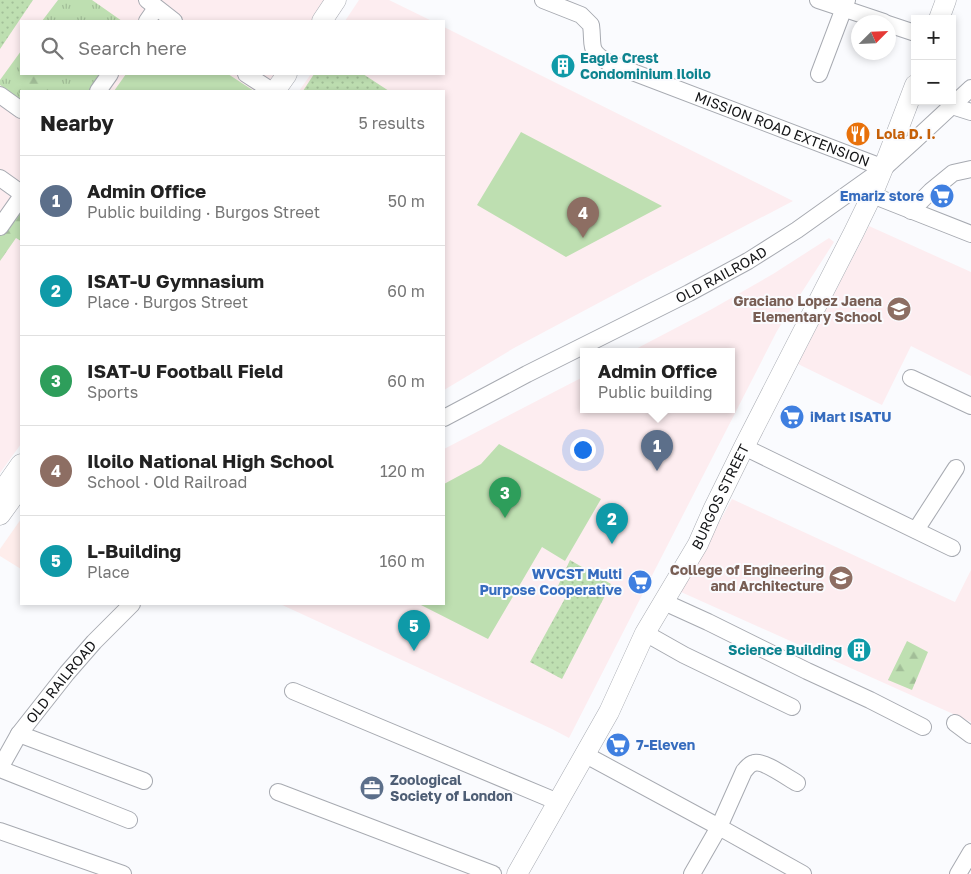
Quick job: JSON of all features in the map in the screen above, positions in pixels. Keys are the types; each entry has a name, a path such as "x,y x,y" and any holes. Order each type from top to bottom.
{"main road":[{"path":"323,20 336,0"},
{"path":"337,20 349,0"},
{"path":"940,15 946,0"},
{"path":"275,90 286,75"},
{"path":"291,90 300,75"},
{"name":"BURGOS STREET","path":"517,874 609,712 645,633 698,544 712,510 872,195 911,96"},
{"path":"0,494 20,465"},
{"path":"0,515 20,487"}],"street":[{"name":"MISSION ROAD EXTENSION","path":"543,0 581,15 591,24 591,45 594,52 609,63 884,168"},
{"path":"818,0 846,4 869,15"},
{"path":"819,74 846,4"},
{"path":"150,10 172,20"},
{"path":"896,27 911,32"},
{"path":"99,90 109,75"},
{"path":"248,75 272,90"},
{"name":"OLD RAILROAD","path":"445,417 748,261 797,230 884,168 971,88"},
{"path":"0,95 20,109"},
{"path":"952,106 971,112"},
{"path":"912,211 931,191 953,173 971,169"},
{"path":"0,178 20,192"},
{"path":"872,195 971,234"},
{"path":"0,227 20,198"},
{"path":"911,378 971,406"},
{"path":"744,447 952,548"},
{"path":"916,530 956,468"},
{"path":"664,602 870,700 922,727"},
{"name":"OLD RAILROAD","path":"0,768 19,734 67,673 94,642 131,605"},
{"path":"645,633 684,655 792,707"},
{"path":"293,691 558,802"},
{"path":"955,723 971,735"},
{"path":"19,734 144,781"},
{"path":"584,754 719,826 803,874"},
{"path":"692,874 719,826 744,771 750,765 755,762 762,764 797,784"},
{"path":"0,768 129,820"},
{"path":"278,792 493,874"},
{"path":"0,831 123,874"},
{"path":"958,874 971,852"}],"shaded area":[{"path":"0,0 333,0 319,20 20,20 20,75 280,75 270,90 20,90 20,445 0,473"},
{"path":"359,0 389,0 430,20 346,20"},
{"path":"445,27 793,201 514,348 445,389 445,90 300,90 310,75 445,75"},
{"name":"Graciano Lopez Jaena Elementary School","path":"869,226 971,272 971,376 911,346 882,405 798,364"},
{"path":"829,238 834,242 777,331 569,738 282,605 445,605 445,448 580,379 580,413 735,413 735,348 638,348 773,274"},
{"path":"732,499 955,602 971,570 971,722 681,592"},
{"path":"20,520 20,568 0,556 0,549"}],"green space":[{"path":"0,0 33,0 0,49"},
{"path":"58,0 92,0 121,20 43,20"},
{"path":"20,52 20,75 102,75 92,90 20,90 20,99 0,85 0,80"},
{"path":"20,74 40,75 50,80 50,90 20,90 20,93 11,87 16,83"},
{"path":"125,75 230,75 252,90 115,90"},
{"path":"313,75 365,75 387,90 304,90"},
{"path":"521,132 662,206 566,257 477,205"},
{"path":"20,203 20,240 16,238 0,261 0,233"},
{"path":"499,444 601,499 565,561 542,547 488,639 421,605 445,605 445,483 481,464"},
{"path":"570,560 611,584 562,679 530,662 568,593 558,586"},
{"path":"907,641 928,652 912,690 888,680"}],"place":[{"name":"Eagle Crest Condominium Iloilo","path":"563,66"},
{"name":"Lola D. I.","path":"858,134"},
{"name":"Emariz store","path":"942,196"},
{"name":"Iloilo National High School","path":"583,238"},
{"name":"Graciano Lopez Jaena Elementary School","path":"899,309"},
{"name":"iMart ISATU","path":"792,417"},
{"name":"Admin Office","path":"657,471"},
{"name":"ISAT-U Football Field","path":"505,518"},
{"name":"ISAT-U Gymnasium","path":"612,544"},
{"name":"College of Engineering and Architecture","path":"841,578"},
{"name":"WVCST Multi Purpose Cooperative","path":"640,582"},
{"name":"Science Building","path":"859,650"},
{"name":"L-Building","path":"414,651"},
{"name":"7-Eleven","path":"618,745"},
{"name":"Zoological Society of London","path":"372,788"}]}
